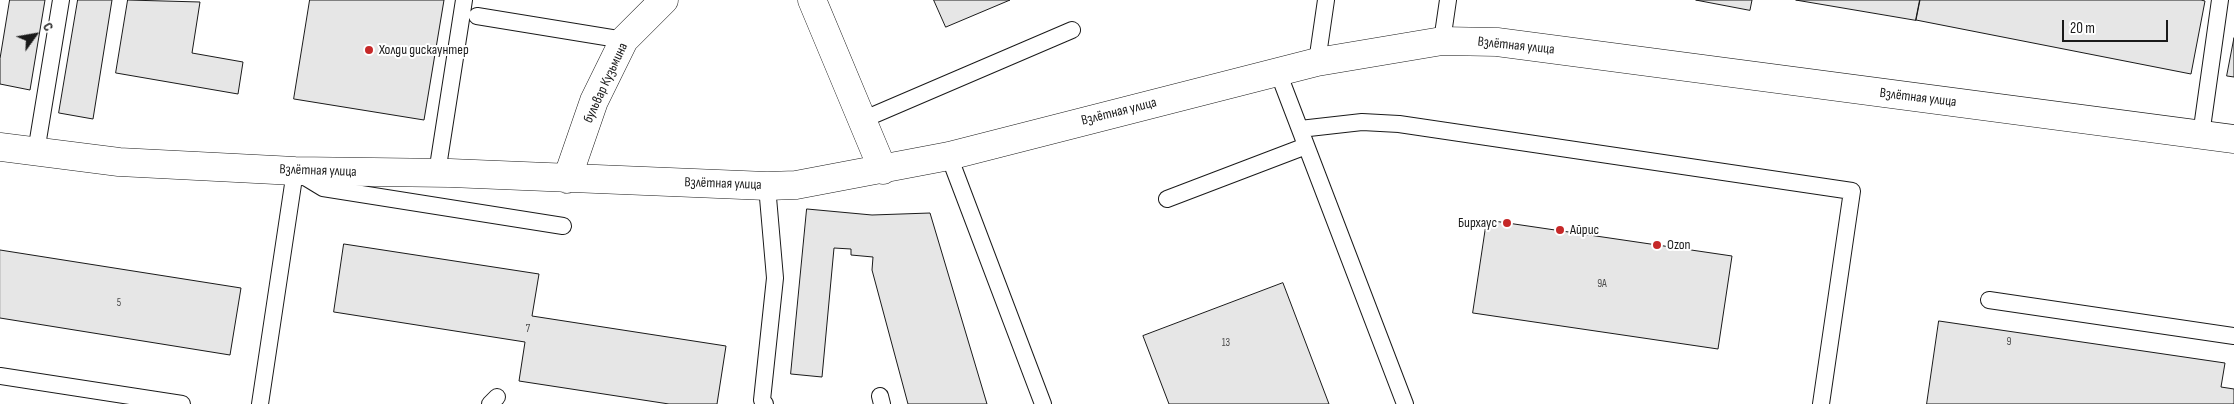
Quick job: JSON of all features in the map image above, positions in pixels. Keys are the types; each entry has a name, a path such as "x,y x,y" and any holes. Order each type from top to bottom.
{"street":[{"name":"бульвар Кузьмина","path":"567,178 594,101 624,40 664,0"},
{"path":"812,0 883,170"},
{"name":"Взлётная улица","path":"0,147 119,162 296,171 437,173 767,186 796,185 949,156 1317,62 1442,41 1497,42 2234,140"}],"lane":[{"path":"36,152 61,0"},
{"path":"437,173 464,0"},
{"path":"1317,62 1326,0"},
{"path":"1442,41 1448,0"},
{"path":"2201,135 2220,0"},
{"path":"478,16 624,40"},
{"path":"862,120 1072,30"},
{"path":"1278,72 1405,404"},
{"path":"1300,129 1362,122 1399,124 1852,191 1821,404"},
{"path":"1167,199 1306,146"},
{"path":"949,156 1043,404"},
{"path":"260,404 296,171 323,188 563,226"},
{"path":"765,404 762,400 775,278 767,186"},
{"path":"1989,300 2234,336"},
{"path":"0,376 182,404"}],"building":[{"path":"10,0 45,0 30,90 0,84 0,59"},
{"path":"78,0 112,0 93,119 59,113"},
{"path":"128,0 200,2 192,53 243,62 238,94 116,73"},
{"name":"Холди дискаунтер","path":"310,0 444,0 424,120 294,99"},
{"path":"934,0 1010,0 946,27"},
{"path":"1696,0 1752,0 1750,10"},
{"path":"1796,0 1920,0 1916,20"},
{"path":"1920,0 2205,1 2191,74 1916,20"},
{"path":"2234,38 2234,77 2227,76"},
{"path":"807,209 872,215 930,213 987,404 908,404 872,270 873,257 851,255 851,249 834,248 822,377 791,374"},
{"path":"1487,220 1732,256 1718,349 1473,313"},
{"path":"344,244 539,274 532,316 726,346 717,404 669,404 519,381 525,342 334,312"},
{"path":"0,250 241,288 230,355 0,318"},
{"path":"1283,283 1329,404 1169,404 1143,336"},
{"path":"1939,321 2225,363 2221,387 2234,389 2234,404 1927,404"}],"place":[{"name":"Холди дискаунтер","path":"369,50"},
{"name":"Бирхаус","path":"1507,223"},
{"name":"Айрис","path":"1560,230"},
{"name":"Ozon","path":"1657,245"}]}
